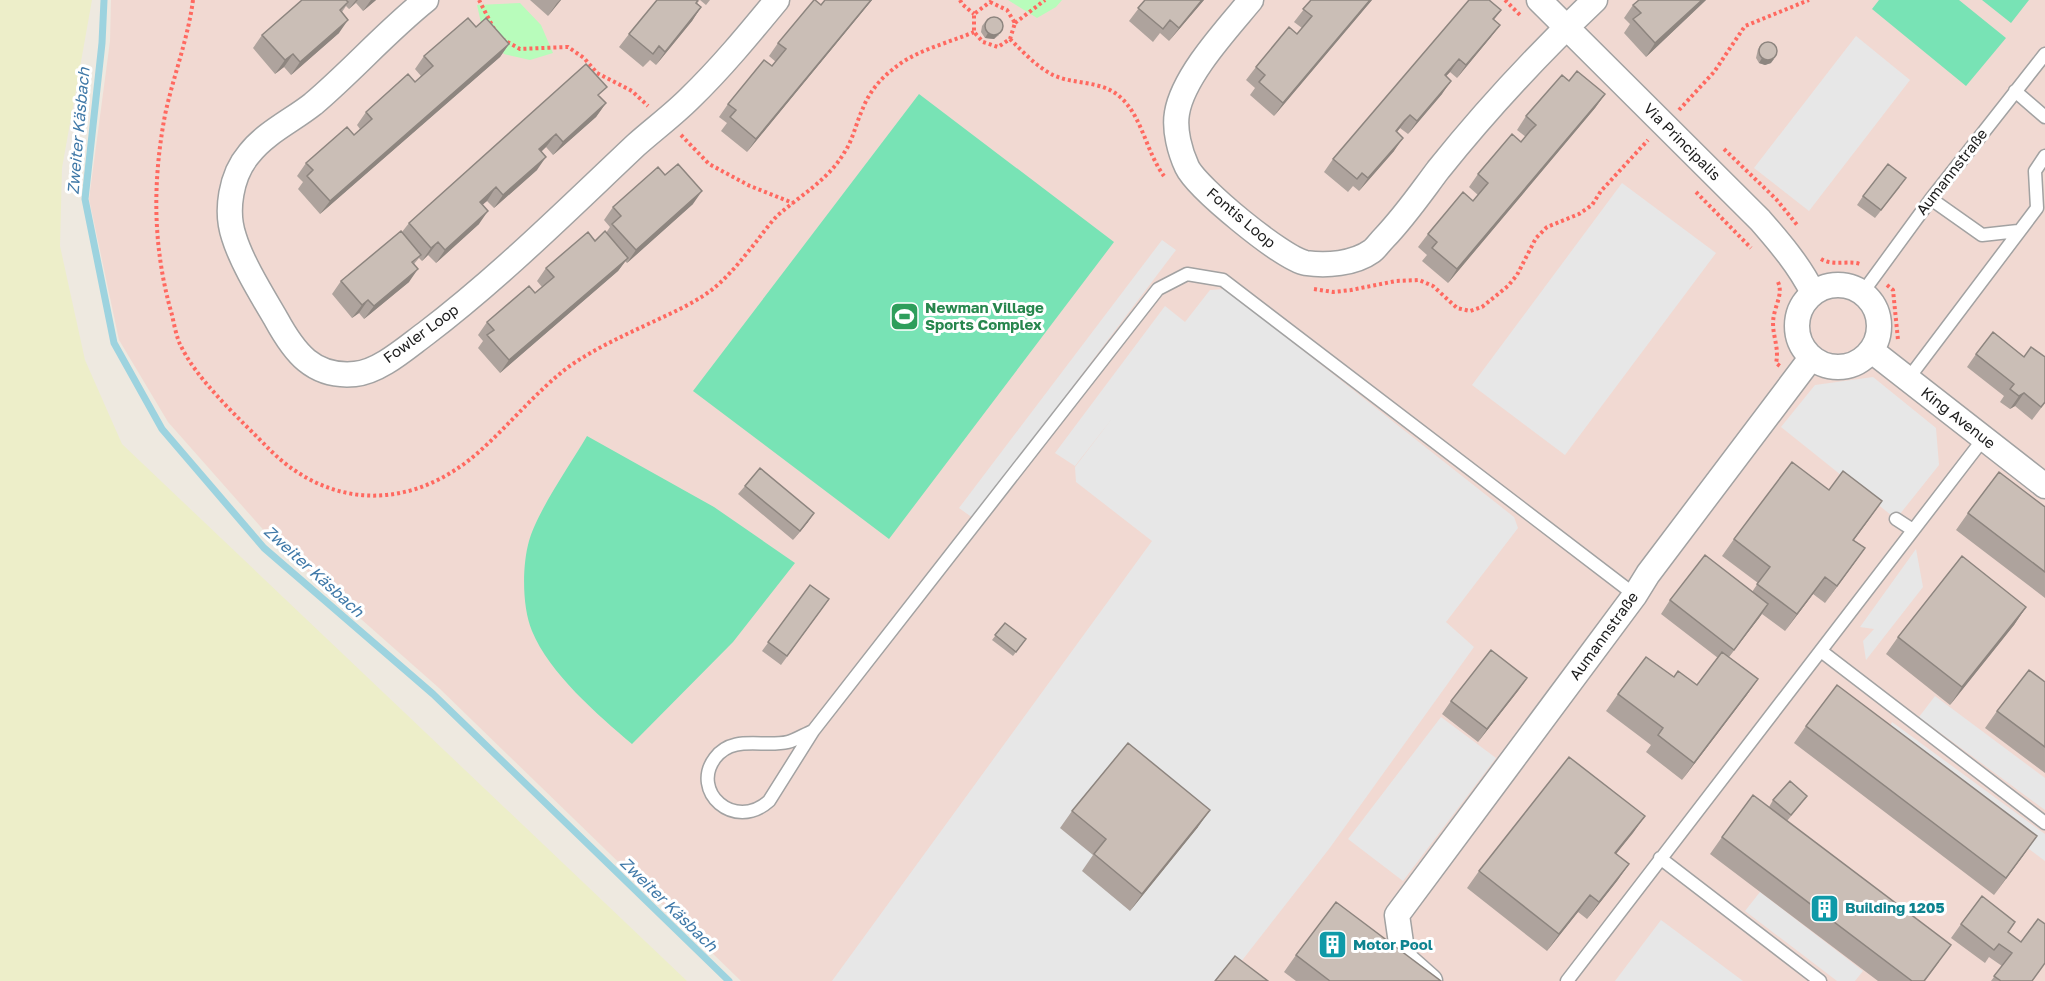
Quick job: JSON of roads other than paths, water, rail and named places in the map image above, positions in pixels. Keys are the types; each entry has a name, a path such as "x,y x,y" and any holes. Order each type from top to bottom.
{"street":[{"name":"Fowler Loop","path":"426,0 314,103 249,153 238,170 232,192 233,236 266,302 285,336 302,358 325,372 356,374 390,361 451,314 511,263 664,120 689,100 777,0"},
{"name":"Fontis Loop","path":"1251,0 1202,62 1187,85 1177,113 1178,140 1187,168 1203,187 1245,225 1283,252 1304,262 1327,264 1350,261 1372,251 1415,203 1480,120 1595,0"},
{"name":"Via Principalis","path":"1539,0 1781,243 1802,272 1813,293"},
{"path":"1869,283 1872,302 1879,320 1878,339 1872,351 1862,360 1843,367 1823,365 1812,358 1803,349 1796,325 1798,312 1804,302 1825,286 1869,283"},
{"name":"King Avenue","path":"1872,351 2045,486"},
{"name":"Aumannstraße","path":"1430,981 1402,957 1396,915 1635,595 1648,574 1772,418 1812,358"}],"lane":[{"name":"Aumannstraße","path":"1869,283 1931,199 2045,54"},
{"path":"2015,91 2045,117"},
{"path":"1908,379 2037,208 2035,171 2045,156"},
{"path":"1931,199 1982,235 2018,231"},
{"path":"813,731 788,742 742,743 731,745 721,751 713,760 709,771 708,783 711,794 728,810 739,813 761,808 770,801 813,731 1158,289 1187,274 1223,280 1635,595"},
{"path":"1567,981 1984,438"},
{"path":"1896,519 1913,530"},
{"path":"1821,651 2045,823"},
{"path":"1660,858 1820,981"}],"waterway":[{"name":"Zweiter Käsbach","path":"104,0 102,43 85,199 114,343 162,429 264,548 433,694 729,981"}],"place":[{"name":"Newman Village Sports Complex","path":"904,317"},
{"name":"Building 1205","path":"1824,908"},
{"name":"Motor Pool","path":"1332,945"}]}
